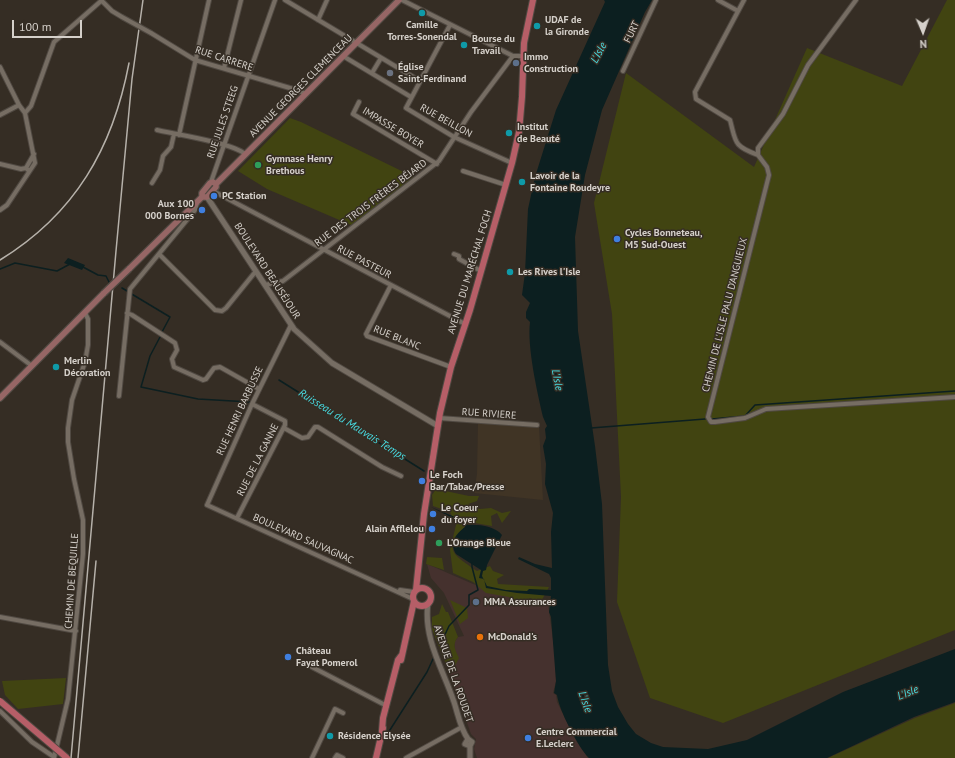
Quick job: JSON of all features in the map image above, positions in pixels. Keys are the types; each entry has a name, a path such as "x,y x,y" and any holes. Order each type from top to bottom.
{"main road":[{"name":"AVENUE GEORGES CLEMENCEAU","path":"205,197 202,193 245,154 400,0"},
{"name":"AVENUE DU MARÉCHAL FOCH","path":"419,603 415,591 424,514 439,418 451,367 481,271 512,163 521,110 526,34 533,0"},
{"name":"AVENUE GEORGES CLEMENCEAU","path":"0,398 197,202 213,191 216,187 213,183"},
{"name":"AVENUE DU MARÉCHAL FOCH","path":"375,758 407,628 419,603 431,596 429,591 424,588 422,581 420,550"},
{"path":"415,591 424,588"},
{"path":"0,701 67,758"}],"street":[{"path":"25,113 31,106 54,42 101,0"},
{"name":"RUE CARRERE","path":"101,0 107,7 122,17 195,60 300,91 305,94"},
{"path":"179,135 209,0"},
{"path":"224,68 241,0"},
{"name":"RUE JULES STEEG","path":"213,183 223,146 275,0"},
{"path":"285,0 420,81"},
{"path":"318,20 327,0"},
{"path":"400,0 513,56 524,56"},
{"name":"FURT","path":"623,70 656,0"},
{"path":"718,0 738,11"},
{"path":"744,0 694,92 694,96 696,99 730,120 736,142 749,152 758,155 758,148 783,114 808,65 856,0"},
{"path":"343,56 411,96 450,25"},
{"name":"RUE DES TROIS FRÈRES BÉJARD","path":"264,285 283,281 323,249 437,164 454,137 513,56"},
{"path":"372,73 381,58"},
{"path":"0,68 19,105 25,113 36,163 28,170 4,207 0,210"},
{"name":"RUE BEILLON","path":"411,96 406,108 454,137 512,163"},
{"name":"IMPASSE BOYER","path":"359,102 353,114 437,164"},
{"path":"0,114 19,105"},
{"path":"157,130 223,146 241,151 245,154"},
{"path":"152,182 160,170 164,156 171,147 174,134"},
{"name":"CHEMIN DE L'ISLE PALU D’ANGUIEUX","path":"758,155 768,167 769,175 708,412 709,420 715,422 745,418 766,409 955,398"},
{"path":"0,164 28,170"},
{"path":"463,171 506,185"},
{"name":"RUE PASTEUR","path":"213,191 465,324"},
{"name":"BOULEVARD BEAUSÉJOUR","path":"205,197 291,324 317,351 332,363 438,426"},
{"name":"AVENUE GEORGES CLEMENCEAU","path":"119,396 130,289 195,210 197,202"},
{"path":"159,254 215,310 222,310 226,308 256,272"},
{"path":"454,254 459,256 459,259 481,271"},
{"name":"RUE BLANC","path":"391,285 366,334 367,336 451,367"},
{"name":"CHEMIN DE BEQUILLE","path":"54,758 68,699 76,631 84,534 80,500 74,479 69,450 68,428 72,400 85,362 88,345 88,319 85,313"},
{"path":"127,313 175,343 177,350 172,359 174,367 203,380 206,379 214,368 220,367 259,389"},
{"name":"RUE HENRI BARBUSSE","path":"206,505 259,389 291,324"},
{"path":"0,342 32,366"},
{"name":"RUE DE LA GANNE","path":"237,518 284,428 285,421 252,404"},
{"name":"RUE RIVIERE","path":"439,418 537,425"},
{"path":"284,428 302,438 308,437 315,427 318,427 382,467 401,476"},
{"name":"BOULEVARD SAUVAGNAC","path":"206,505 392,588 419,603"},
{"name":"BOULEVARD SAUVAGNAC","path":"392,588 415,591"},
{"name":"AVENUE DE LA ROUDET","path":"419,603 426,614 428,634 462,727 468,740 472,742 470,746 470,758"},
{"path":"0,617 76,631"},
{"path":"312,667 387,706"},
{"path":"312,758 335,709 343,712"},
{"path":"0,711 32,742 54,758"},
{"path":"406,758 462,727"},
{"path":"335,758 336,755 343,758"}],"shaded area":[{"path":"478,423 539,427 543,500 474,493 477,474"},
{"path":"427,564 473,584 548,604 555,654 556,681 553,693 556,695 557,702 577,742 588,758 477,758 474,749 476,739 471,734 449,672 452,671 455,641 458,637 464,636 444,593 431,578"}],"green space":[{"path":"947,0 955,0 955,630 723,723 650,698 617,602 621,497 612,314 594,203 626,73 754,167 807,48 902,86"},
{"path":"290,118 414,177 351,225 267,189 238,171"},
{"path":"436,489 469,496 479,496 477,501 468,504 480,509 491,508 502,513 511,511 502,523 497,513 491,516 492,526 469,522 456,539 453,545 453,550 460,559 477,571 490,566 493,571 504,575 497,579 498,584 549,587 543,598 538,603 530,598 527,602 519,599 513,603 509,597 486,593 473,582 453,573 450,550 456,525 450,512 433,506 432,495"},
{"path":"427,557 442,558 444,570 426,564"},
{"path":"450,600 467,608 468,618 460,624"},
{"path":"442,604 446,612 448,612 458,637 455,642 455,650 459,658 452,671 449,672 432,629 432,617 439,614"},
{"path":"66,678 63,704 18,709 5,695 2,681"},
{"path":"955,703 955,758 828,758 915,718"}],"water":[{"name":"L'Isle","path":"604,0 652,0 645,12 602,110 585,175 575,237 578,331 602,504 608,665 612,691 618,707 636,734 651,743 663,747 708,749 747,740 843,692 955,649 955,702 914,717 827,758 589,758 565,719 558,702 557,695 554,693 556,681 551,617 549,612 551,596 486,588 484,581 487,586 506,590 551,590 551,578 549,574 518,559 519,557 535,564 552,568 551,532 553,513 545,484 546,464 543,446 546,438 545,429 547,426 543,417 535,382 531,356 529,332 530,322 526,318 526,312 530,303 522,295 525,273 528,209 535,177 556,110 605,2"},
{"path":"68,258 85,265 82,270 64,263"},
{"path":"431,507 462,520 468,525 481,525 491,528 502,535 486,570 483,571 483,579 479,578 481,570 456,554 454,550 454,539 456,535 465,527 464,524"}],"waterway":[{"name":"Ruisseau du Mauvais Temps","path":"0,269 15,263 57,271 70,264"},
{"name":"Ruisseau du Mauvais Temps","path":"83,267 98,275 106,276 109,282"},
{"name":"Ruisseau du Mauvais Temps","path":"122,288 127,291"},
{"name":"Ruisseau du Mauvais Temps","path":"130,293 170,317 162,332"},
{"name":"Ruisseau du Mauvais Temps","path":"160,337 150,356 141,387 198,399 250,402"},
{"name":"Ruisseau du Mauvais Temps","path":"279,380 424,471"},
{"path":"712,419 745,416 755,405 955,391"},
{"path":"591,428 705,419"},
{"path":"442,641 449,626 469,605 469,595 478,590 472,563"},
{"path":"388,733 427,672 433,659"}],"railway":[{"path":"71,758 132,79 143,0"},
{"path":"0,260 26,242 50,222 70,200 87,176 101,151 113,123 122,94 129,63"},
{"path":"78,758 96,561"}],"place":[{"name":"Camille Torres-Sonendal","path":"422,13"},
{"name":"UDAF de la Gironde","path":"537,26"},
{"name":"Bourse du Travail","path":"464,45"},
{"name":"Immo Construction","path":"516,63"},
{"name":"Église Saint-Ferdinand","path":"390,73"},
{"name":"Institut de Beauté","path":"509,133"},
{"name":"Gymnase Henry Brethous","path":"258,165"},
{"name":"Lavoir de la Fontaine Roudeyre","path":"522,182"},
{"name":"PC Station","path":"214,196"},
{"name":"Aux 100 000 Bornes","path":"202,210"},
{"name":"Cycles Bonneteau, M5 Sud-Ouest","path":"617,239"},
{"name":"Les Rives l'Isle","path":"510,272"},
{"name":"Merlin Décoration","path":"56,367"},
{"name":"Le Foch Bar/Tabac/Presse","path":"422,481"},
{"name":"Le Coeur du foyer","path":"433,514"},
{"name":"Alain Afflelou","path":"432,529"},
{"name":"L'Orange Bleue","path":"439,543"},
{"name":"MMA Assurances","path":"476,602"},
{"name":"McDonald's","path":"480,637"},
{"name":"Château Fayat Pomerol","path":"288,657"},
{"name":"Résidence Elysée","path":"330,736"},
{"name":"Centre Commercial E.Leclerc","path":"528,738"}]}
